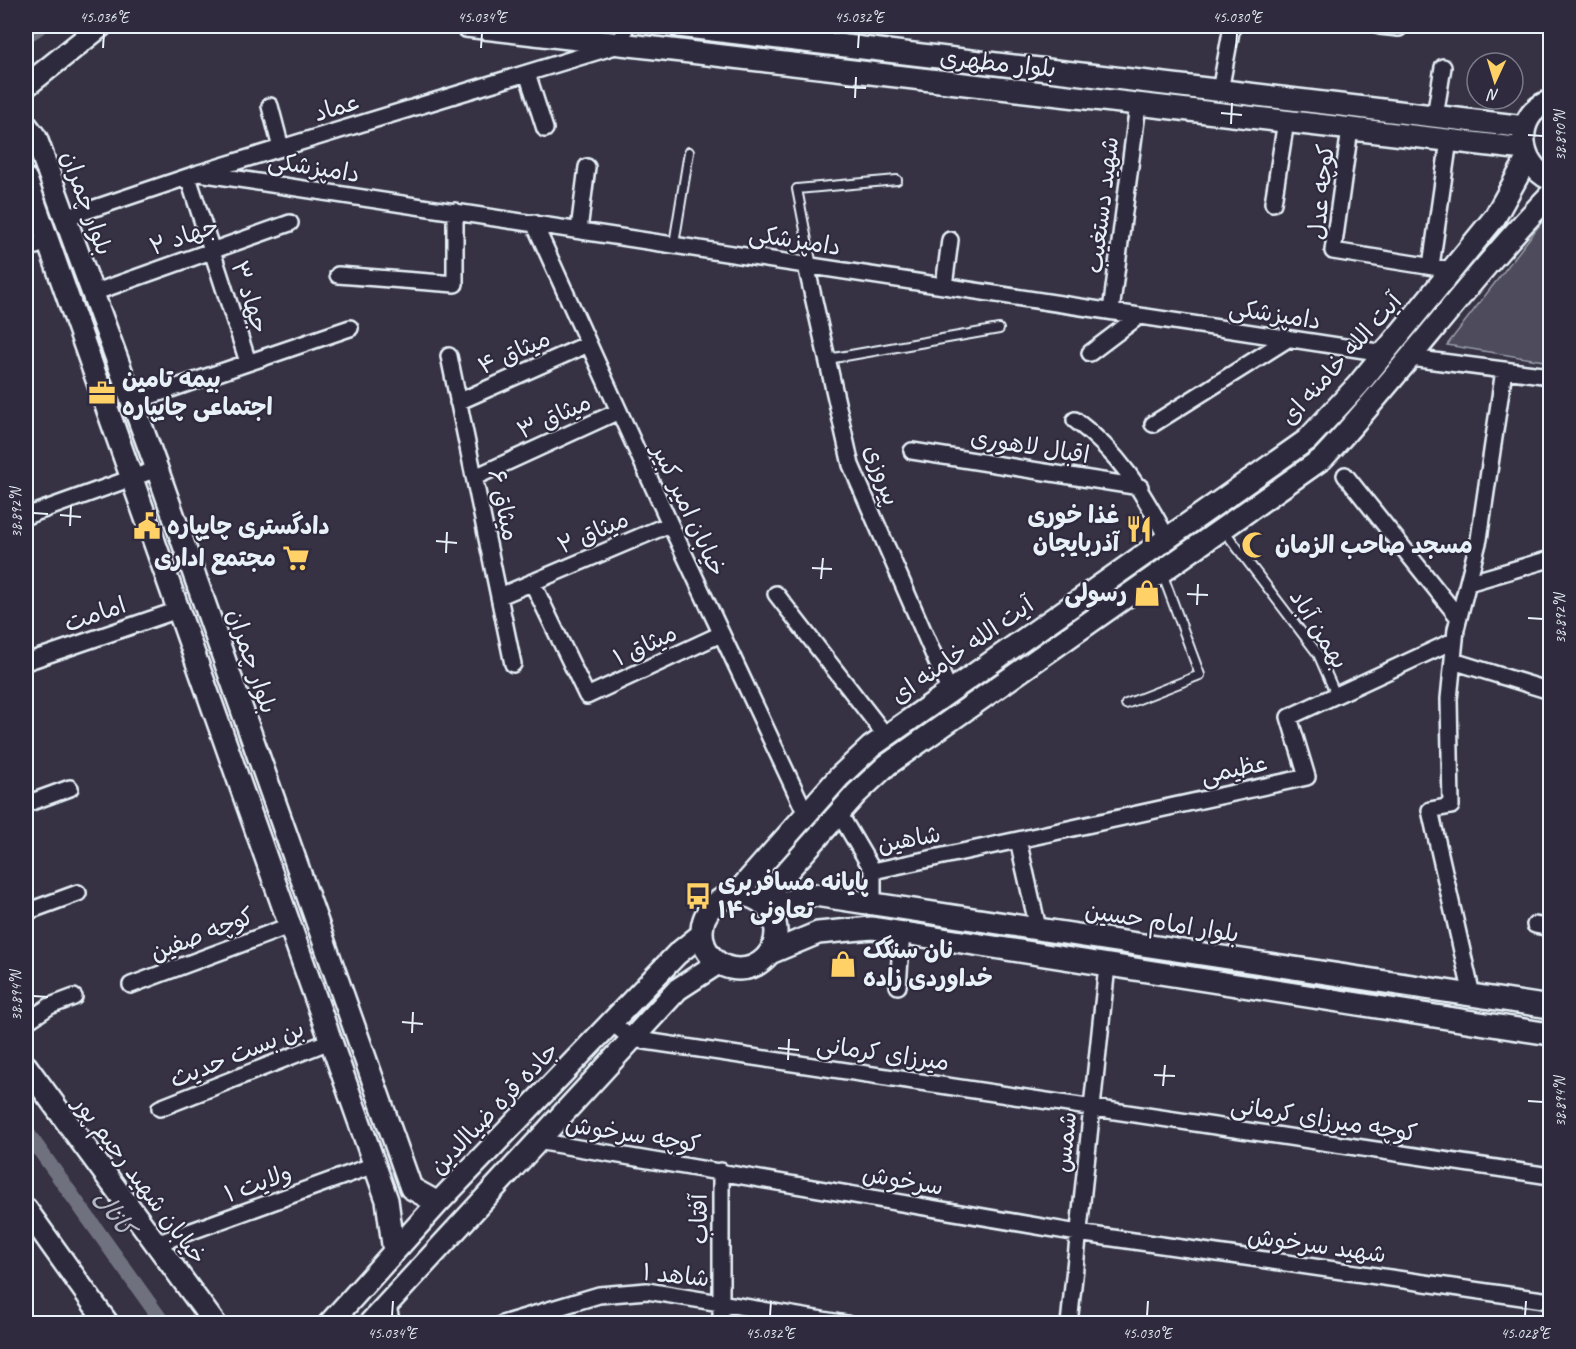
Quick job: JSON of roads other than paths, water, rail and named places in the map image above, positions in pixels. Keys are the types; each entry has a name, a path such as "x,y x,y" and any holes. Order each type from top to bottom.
{"street":[{"path":"26,86 101,26"},
{"name":"بلوار مطهری","path":"466,26 624,35 895,77 1449,140 1526,154"},
{"name":"بلوار مطهری","path":"679,26 1525,127"},
{"path":"1220,91 1232,26"},
{"path":"1380,26 1399,28"},
{"name":"عماد","path":"65,218 193,175 527,73 624,35"},
{"path":"895,77 899,52"},
{"path":"1435,116 1443,66"},
{"path":"527,73 545,129"},
{"path":"1551,101 1537,109 1525,127 1526,154 1534,168 1551,179"},
{"name":"شهید دستغیب","path":"1111,311 1138,105"},
{"path":"270,106 281,148"},
{"path":"1273,203 1286,122"},
{"name":"بلوار چمران","path":"26,125 36,138 133,402 411,1188 438,1203"},
{"name":"کوچه عدل","path":"1350,129 1333,251 1452,270"},
{"path":"1431,266 1449,140"},
{"name":"آیت الله خامنه ای","path":"736,894 838,777 886,736 1307,440 1384,353 1495,217 1526,154"},
{"path":"579,230 587,167"},
{"name":"دامپزشکی","path":"193,175 534,223 1384,353"},
{"name":"جهاد ۳","path":"193,175 212,251 248,362"},
{"name":"بلوار چمران","path":"26,179 387,1200 394,1252"},
{"name":"آیت الله خامنه ای","path":"767,906 775,885 839,813 887,765 1323,458 1411,358 1514,232 1551,195"},
{"path":"338,275 455,284 455,212"},
{"name":"جهاد ۲","path":"93,293 290,223"},
{"name":"خیابان امیر کبیر","path":"534,223 670,524 806,814"},
{"path":"944,286 951,240"},
{"path":"26,249 48,242"},
{"name":"پیروزی","path":"809,265 851,465 949,690"},
{"path":"1090,353 1139,316"},
{"name":"جهاد ۳","path":"133,402 350,328"},
{"path":"1153,424 1288,339"},
{"name":"میثاق ۴","path":"458,402 588,344"},
{"name":"میثاق ۶","path":"448,356 513,664"},
{"path":"1411,358 1551,376"},
{"path":"1472,995 1430,810 1451,806 1449,699 1455,640 1479,539 1504,370"},
{"name":"میثاق ۳","path":"475,477 619,411"},
{"path":"1075,420 1101,440 1140,487 1167,538"},
{"name":"اقبال لاهوری","path":"912,451 1140,487"},
{"path":"26,516 157,469"},
{"path":"1346,475 1459,618"},
{"name":"میثاق ۲","path":"500,596 670,524"},
{"path":"1468,583 1551,559"},
{"name":"میثاق ۱","path":"532,582 587,696 721,634"},
{"path":"776,594 886,736"},
{"name":"امامت","path":"26,662 178,610"},
{"name":"عظیمی","path":"1018,840 1307,777 1289,717 1455,640"},
{"path":"1453,662 1551,691"},
{"path":"26,804 70,789"},
{"name":"شاهین","path":"839,813 873,871 1018,840"},
{"path":"1018,840 1038,928"},
{"path":"873,871 873,903"},
{"path":"26,912 78,893"},
{"path":"770,953 776,942 777,929 774,916 767,906 747,895 736,894 715,903 703,923 704,945 718,963 741,969 752,967 770,953 818,933 872,928 1551,1034"},
{"name":"بلوار امام حسین","path":"767,906 815,895 1551,1008"},
{"name":"کوچه صفین","path":"131,985 289,926"},
{"path":"1535,926 1551,928"},
{"path":"898,986 902,932"},
{"name":"جاده قره ضیاالدین","path":"329,1323 438,1203 677,954 702,934"},
{"path":"369,1323 390,1313 537,1141 678,989 718,963"},
{"name":"شمس","path":"1069,1323 1107,966"},
{"path":"26,1022 50,1006 74,997"},
{"path":"612,1023 632,1039"},
{"name":"میرزای کرمانی","path":"632,1039 1092,1106"},
{"name":"بن بست حدیث","path":"160,1108 330,1041"},
{"name":"خیابان شهید رحیم پور","path":"26,1066 215,1323"},
{"name":"کوچه میرزای کرمانی","path":"1092,1106 1551,1176"},
{"name":"کوچه سرخوش","path":"537,1141 721,1172"},
{"name":"ولایت ۱","path":"156,1244 374,1165"},
{"name":"سرخوش","path":"721,1172 1078,1233"},
{"name":"آفتاب","path":"721,1172 721,1323"},
{"path":"26,1209 108,1323"},
{"name":"شهید سرخوش","path":"1078,1233 1551,1301"},
{"name":"شاهد ۱","path":"502,1323 599,1295 647,1292 847,1323"}],"lane":[{"path":"674,244 689,152"},
{"path":"809,265 797,189 897,180"},
{"path":"828,359 999,329"},
{"name":"بهمن آباد","path":"1223,529 1318,654 1336,695"},
{"path":"1126,704 1200,675 1161,572"}],"waterway":[{"path":"26,36 41,26"},
{"name":"کانال","path":"26,1131 164,1324"}],"place":[{"name":"بیمه تامین اجتماعی چایپاره","path":"102,393"},
{"name":"دادگستری چایپاره","path":"147,526"},
{"name":"غذا خوری آذربایجان","path":"1139,529"},
{"name":"مسجد صاحب الزمان","path":"1255,545"},
{"name":"مجتمع اداری","path":"296,558"},
{"name":"رسولی","path":"1147,593"},
{"name":"پایانه مسافربری تعاونی ۱۴","path":"698,896"},
{"name":"نان سنگک خداوردی زاده","path":"843,964"}]}
